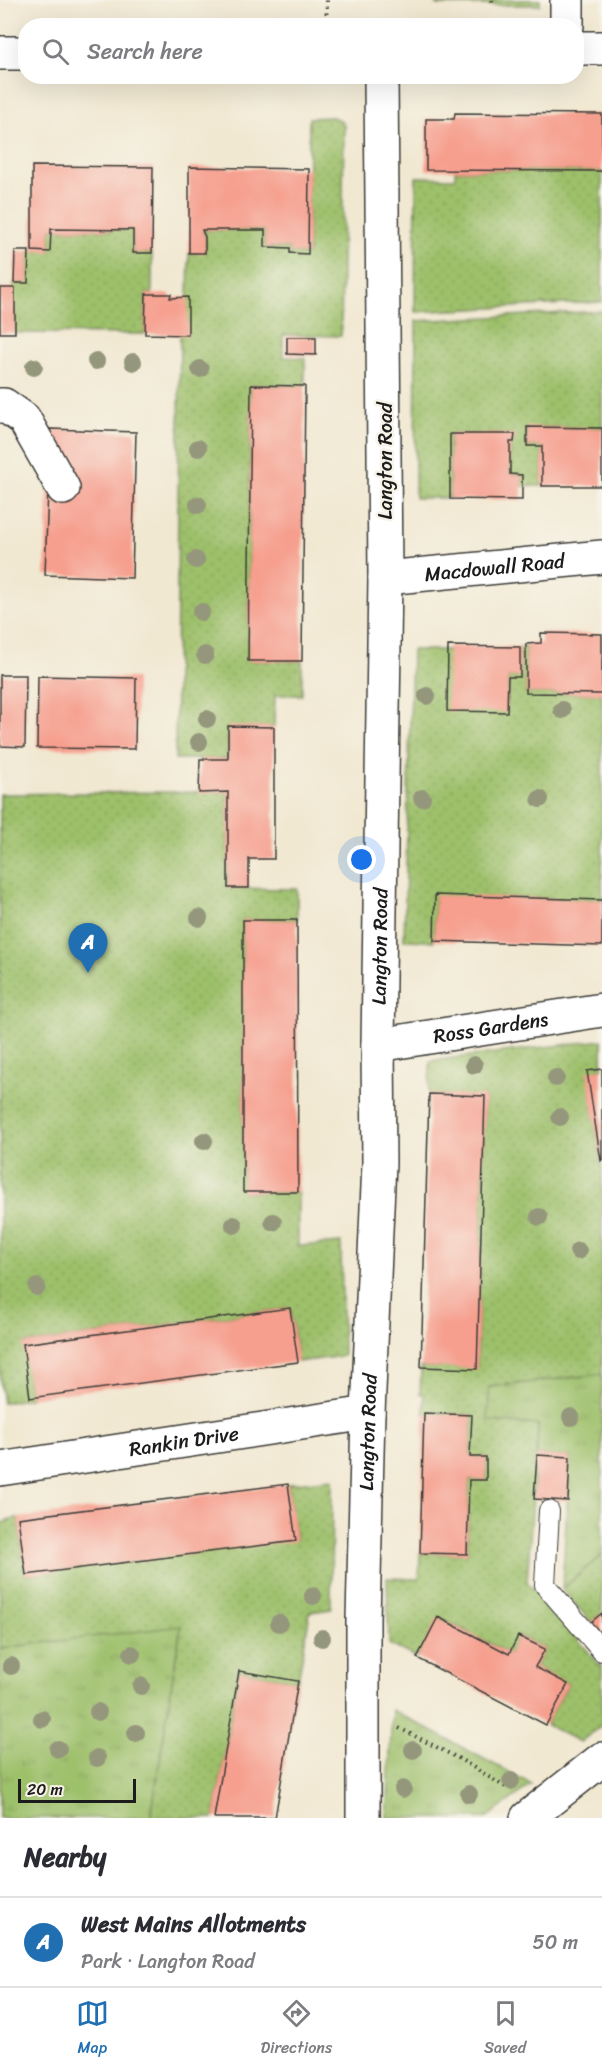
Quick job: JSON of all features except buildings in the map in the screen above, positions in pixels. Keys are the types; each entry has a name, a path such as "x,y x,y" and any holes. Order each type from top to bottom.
{"street":[{"path":"567,0 567,18"},
{"path":"584,48 602,48"},
{"path":"0,53 18,53"},
{"name":"Langton Road","path":"363,1818 368,1413 379,1163 378,1046 385,578 381,84"},
{"path":"0,405 4,405 24,419 63,488"},
{"name":"Macdowall Road","path":"385,578 602,557"},
{"name":"Ross Gardens","path":"378,1046 602,1011"},
{"name":"Rankin Drive","path":"0,1468 368,1413"},
{"path":"540,1815 602,1759"}],"lane":[{"path":"549,1511 545,1585 602,1651"}],"path":[{"path":"326,18 327,0"},
{"path":"363,1710 458,1758 540,1815"}],"green space":[{"path":"437,0 540,0 540,5 437,5"},
{"path":"333,117 344,125 341,336 283,335 283,357 305,358 305,386 251,385 248,661 302,661 302,695 275,695 274,727 228,727 228,759 175,759 180,335 188,297 189,253 205,252 205,237 202,230 265,230 265,247 290,248 290,253 308,254 309,118"},
{"path":"455,170 602,171 602,302 415,312 416,177 455,178"},
{"path":"51,229 133,230 133,253 152,253 152,294 146,294 145,334 15,333 14,283 28,283 29,251 50,251"},
{"path":"602,311 602,428 527,429 527,446 542,446 542,486 522,486 522,475 510,474 510,442 514,442 514,434 450,434 450,498 415,498 416,321"},
{"path":"520,647 526,647 526,693 602,694 602,900 435,896 434,941 404,940 412,650 448,650 507,712 508,677 520,677"},
{"path":"228,792 228,888 297,889 297,920 243,920 243,1192 298,1192 298,1246 341,1243 343,1356 298,1362 290,1308 24,1344 30,1398 3,1403 0,1379 0,794"},
{"path":"602,1040 602,1069 588,1072 602,1168 602,1374 489,1387 488,1421 538,1425 527,1582 602,1667 602,1725 580,1742 546,1725 568,1684 535,1667 545,1649 519,1636 509,1654 439,1617 417,1658 389,1644 387,1578 419,1579 420,1553 467,1554 469,1480 486,1480 486,1457 470,1457 472,1415 424,1413 424,1394 420,1394 421,1367 477,1368 485,1097 429,1094 430,1061"},
{"path":"602,1374 602,1555 562,1589 570,1457 537,1455 538,1425 488,1422 489,1387"},
{"path":"332,1479 331,1609 310,1612 298,1681 239,1671 214,1818 151,1818 181,1626 0,1648 0,1523 18,1518 26,1575 296,1540 288,1484"},
{"path":"602,1555 602,1613 591,1622 562,1589"},
{"path":"181,1625 151,1818 0,1818 0,1648"},
{"path":"392,1710 531,1784 487,1818 387,1818"}],"place":[{"name":"West Mains Allotments","path":"88,973"}]}
